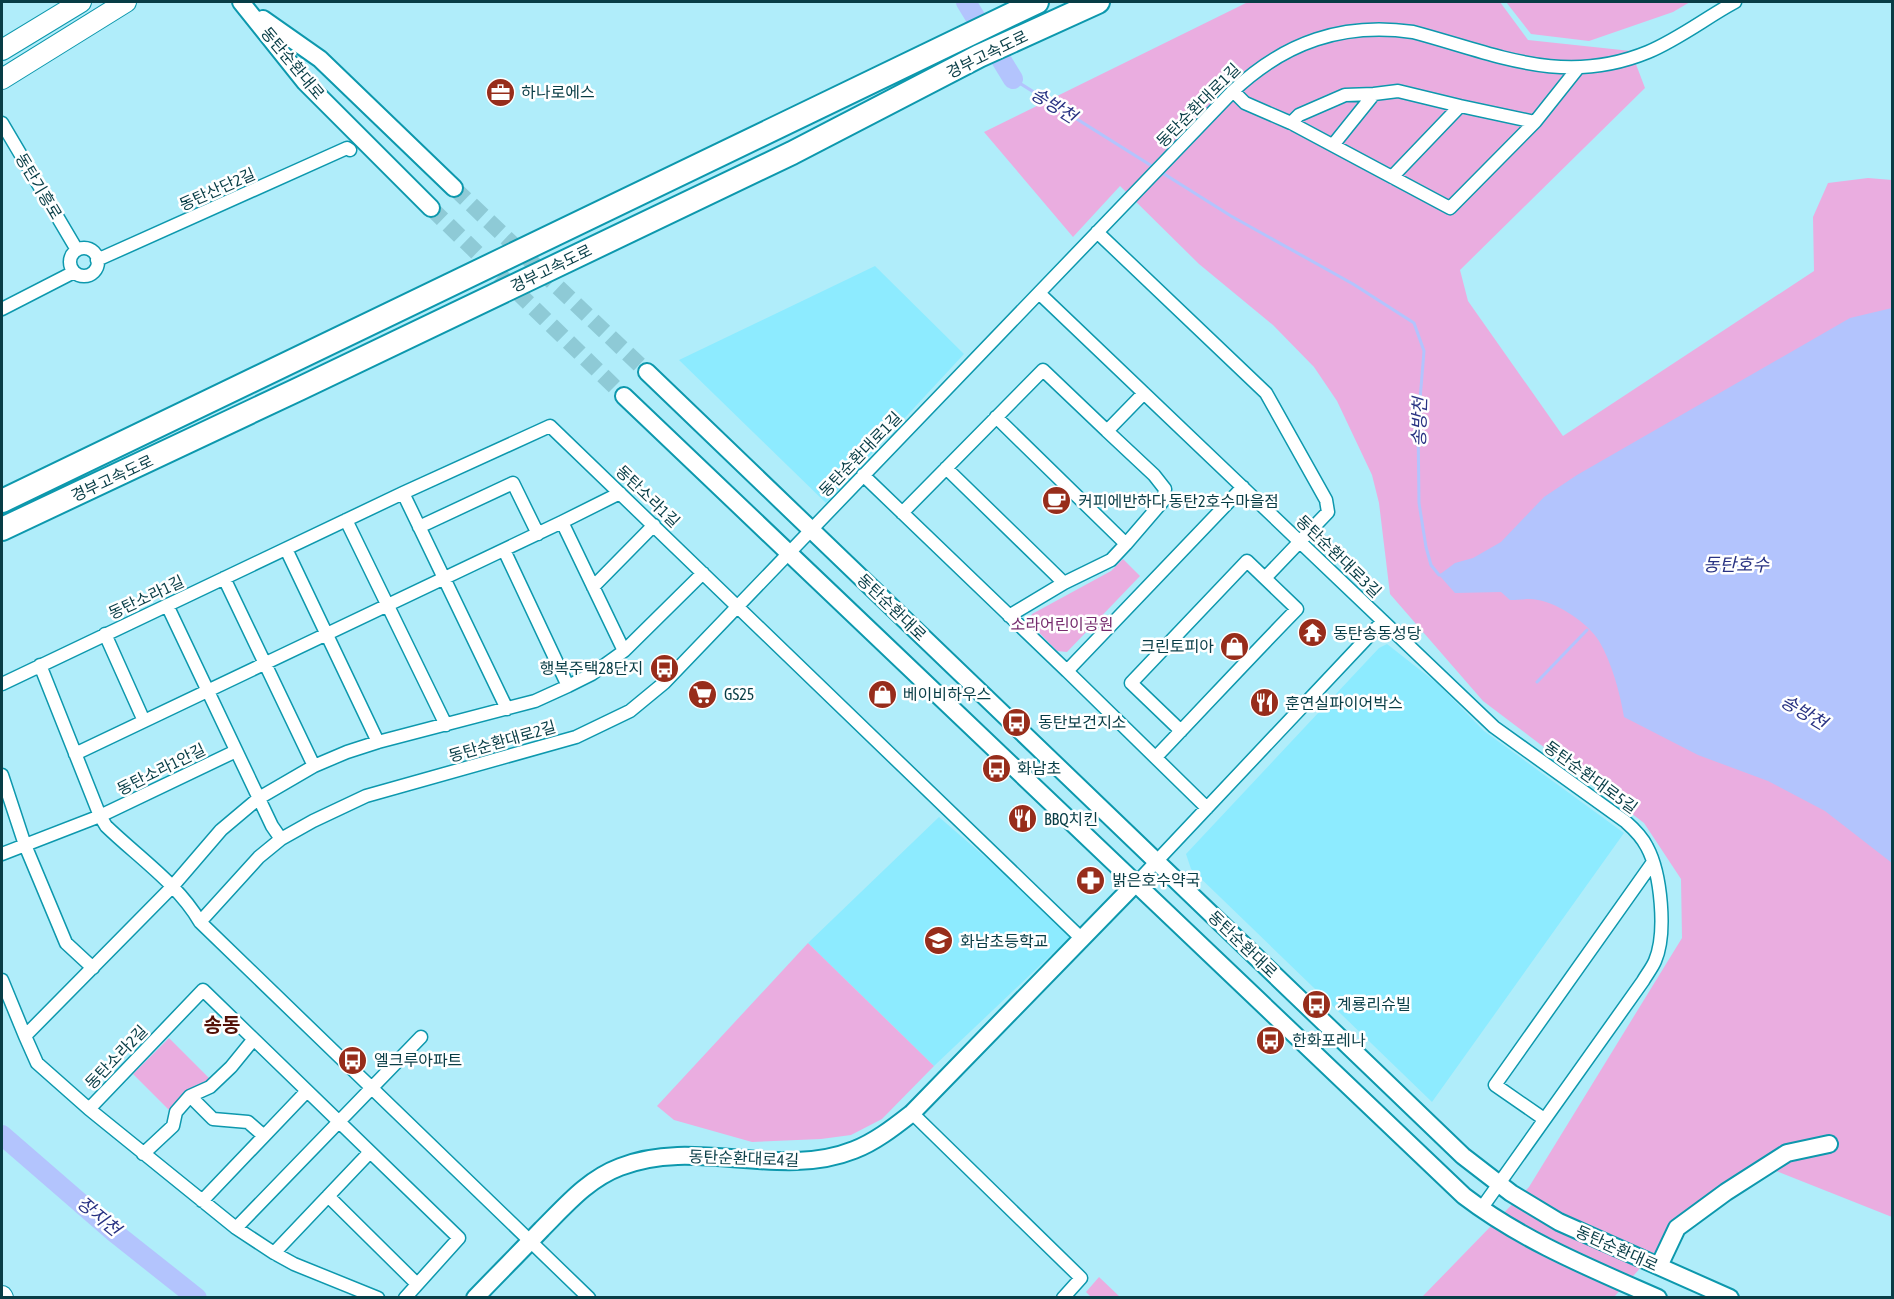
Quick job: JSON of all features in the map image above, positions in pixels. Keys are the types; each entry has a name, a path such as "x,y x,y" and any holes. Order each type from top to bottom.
{"highway":[{"name":"경부고속도로","path":"2,501 1036,2"},
{"name":"경부고속도로","path":"2,529 299,390 783,157 1022,36 1098,2"}],"main road":[{"path":"2,50 81,2"},
{"path":"2,79 126,2"},
{"name":"동탄순환대로","path":"244,5 320,59 454,188"},
{"name":"동탄순환대로","path":"244,5 305,82 431,208"},
{"name":"동탄순환대로","path":"647,372 1463,1156 1498,1184 1559,1222 1730,1298"},
{"name":"동탄순환대로","path":"624,396 1137,882 1440,1175 1503,1224 1557,1253 1658,1298"},
{"path":"1015,767 1050,791 1095,831 1104,825 1106,811"},
{"name":"동탄순환대로4길","path":"475,1298 578,1193 600,1176 621,1166 651,1158 679,1156 796,1161 826,1158 855,1150 882,1135 912,1113 1137,882"},
{"path":"1180,924 1178,915 1180,908 1189,902 1201,903"},
{"path":"1659,1266 1677,1228 1726,1192 1787,1153 1829,1144"}],"street":[{"name":"동탄순환대로1길","path":"789,552 1233,91 1268,62 1302,45 1338,33 1375,29 1413,32 1543,67 1597,67 1625,61 1651,51 1736,2"},
{"path":"1233,91 1245,103 1291,123 1450,208 1535,122 1578,68"},
{"path":"1291,123 1299,115 1345,95 1398,91 1535,122"},
{"path":"1333,146 1374,94"},
{"path":"1392,177 1460,106"},
{"name":"동탄기흥로","path":"2,123 77,250"},
{"name":"동탄산단2길","path":"97,260 347,148 350,150"},
{"path":"1097,232 1266,393 1326,500 1328,512 1265,578"},
{"path":"82,248 91,250 97,260 96,267 90,274 81,276 74,272 70,261 73,253 82,248"},
{"path":"2,309 74,272"},
{"name":"동탄순환대로3길","path":"1039,292 1383,621 1137,882"},
{"path":"902,513 1043,370 1154,475 1165,489 1163,501 1111,560 1064,583 1009,616"},
{"path":"1107,431 1144,393"},
{"path":"996,417 1126,544"},
{"name":"동탄소라1길","path":"2,684 403,493 550,426 1082,939"},
{"path":"946,468 1064,583"},
{"path":"863,475 1207,808"},
{"path":"419,527 513,483 538,534"},
{"path":"1067,671 1243,487"},
{"path":"403,493 507,709"},
{"path":"75,754 620,493"},
{"path":"346,520 446,724"},
{"path":"562,522 624,651"},
{"path":"593,587 654,525"},
{"path":"285,549 378,742"},
{"path":"504,550 568,686"},
{"name":"동탄순환대로2길","path":"200,922 259,857 281,839 313,821 366,796 527,753 576,737 630,711 664,683 789,552"},
{"path":"1156,758 1297,609 1247,561 1131,683 1181,731"},
{"path":"25,1036 172,887 221,830 259,798 314,766 378,742 535,701 592,674 624,651 703,573"},
{"path":"224,578 314,766"},
{"path":"166,605 281,839"},
{"name":"동탄순환대로5길","path":"1383,621 1494,727 1626,822 1639,834 1653,862 1663,916 1661,938 1655,961 1643,981 1481,1209"},
{"path":"105,634 144,721"},
{"path":"40,665 106,826 172,887 191,907 200,922 589,1298"},
{"name":"동탄소라1안길","path":"2,854 100,816 236,751"},
{"path":"2,775 26,845 66,943 93,968"},
{"path":"1544,1119 1495,1085 1653,862"},
{"path":"2,980 37,1063 89,1108"},
{"name":"동탄소라2길","path":"378,1298 294,1264 274,1253 236,1228 89,1108 203,990 459,1238 405,1298"},
{"path":"236,1228 421,1036"},
{"path":"143,1154 173,1126 176,1112 190,1096 210,1087 231,1067 253,1040"},
{"path":"202,1201 307,1091"},
{"path":"190,1096 213,1119 248,1122 264,1136"},
{"path":"912,1113 1081,1278 1063,1298"},
{"path":"274,1253 370,1152"},
{"path":"328,1196 417,1284"}],"shaded area":[{"path":"875,266 964,354 826,503 679,360"},
{"path":"1387,644 1438,684 1484,731 1624,833 1432,1102 1191,869 1186,854 1379,648"},
{"name":"화남초등학교","path":"939,817 1068,929 1069,938 934,1066 808,943"}],"green space":[{"path":"1248,2 1500,2 1528,40 1631,51 1645,88 1460,270 1468,301 1563,436 1814,271 1813,217 1828,183 1868,178 1892,180 1892,1217 1776,1171 1665,1241 1614,1297 1422,1297 1529,1187 1682,938 1681,879 1644,823 1483,701 1390,594 1379,503 1372,475 1337,401 1314,367 1273,325 1199,264 1120,186 1073,237 984,132"},
{"path":"1506,2 1690,2 1673,12 1589,41 1531,34"},
{"name":"소라어린이공원","path":"1123,559 1140,576 1067,652 1057,651 1028,621 1032,614 1111,571"},
{"path":"808,943 934,1066 882,1119 851,1135 821,1139 752,1142 674,1120 657,1106"},
{"path":"169,1038 211,1080 170,1111 133,1074"},
{"path":"1099,1277 1120,1297 1091,1297 1086,1292"}],"water":[{"name":"동탄호수","path":"1892,308 1892,863 1825,811 1768,781 1698,755 1624,717 1615,678 1604,650 1594,634 1572,615 1546,602 1531,599 1510,600 1501,592 1455,593 1439,575 1455,563 1473,558 1501,542 1544,497 1577,475 1850,318"}],"waterway":[{"name":"송방천","path":"966,2 1013,79"},
{"name":"송방천","path":"1013,79 1155,168"},
{"name":"송방천","path":"1161,172 1231,216 1353,284 1414,323 1424,351 1418,424 1419,503 1431,565 1439,575 1443,575"},
{"path":"1537,682 1587,630"},
{"name":"장지천","path":"2,1135 115,1233 197,1298"}],"tunnel":[{"path":"454,188 647,372"},
{"path":"431,208 624,396"}],"place":[{"name":"하나로에스","path":"500,92"},
{"name":"커피에반하다 동탄2호수마을점","path":"1057,501"},
{"name":"동탄송동성당","path":"1312,633"},
{"name":"크린토피아","path":"1235,646"},
{"name":"행복주택28단지","path":"664,668"},
{"name":"GS25","path":"703,694"},
{"name":"베이비하우스","path":"882,694"},
{"name":"훈연실파이어박스","path":"1264,703"},
{"name":"동탄보건지소","path":"1017,722"},
{"name":"화남초","path":"996,768"},
{"name":"BBQ치킨","path":"1023,819"},
{"name":"밝은호수약국","path":"1091,880"},
{"name":"화남초등학교","path":"939,941"},
{"name":"계룡리슈빌","path":"1316,1004"},
{"name":"한화포레나","path":"1271,1040"},
{"name":"엘크루아파트","path":"353,1060"}],"district":[{"name":"송동","path":"222,1024"}]}
